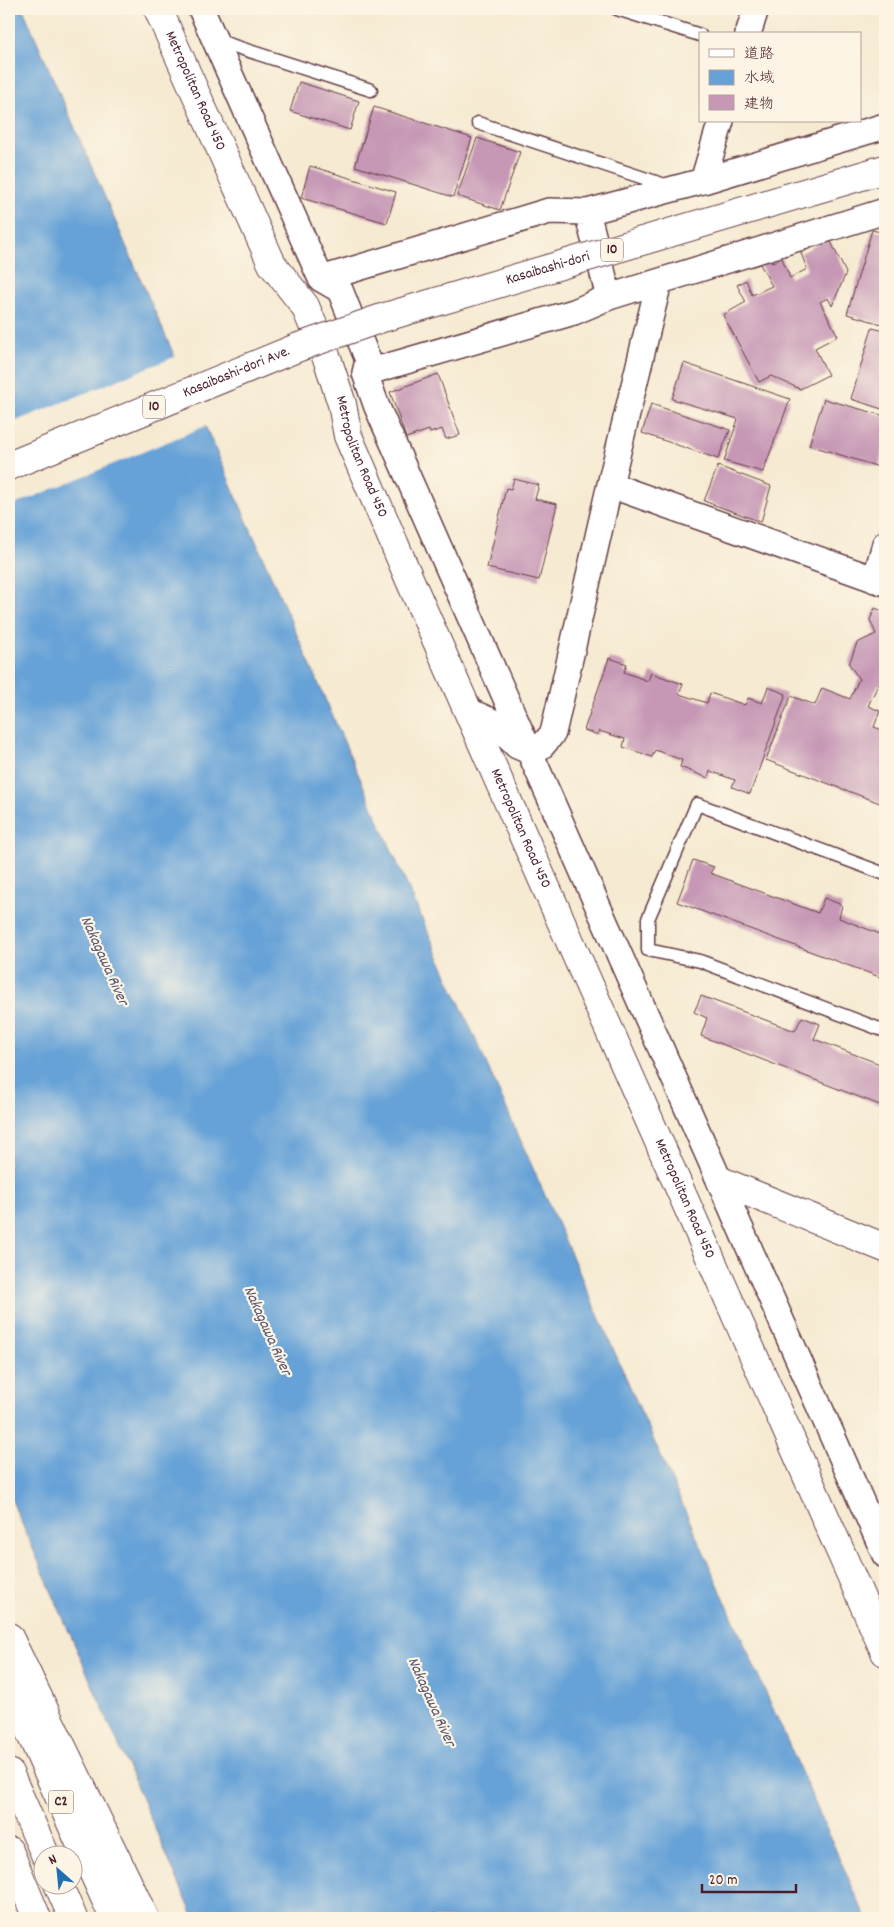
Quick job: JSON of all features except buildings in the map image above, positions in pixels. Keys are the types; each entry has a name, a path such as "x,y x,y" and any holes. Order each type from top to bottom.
{"main road":[{"name":"Metropolitan Road 450","path":"158,9 272,264 305,306 331,370 342,404 348,436 677,1185 885,1652"},
{"name":"Kasaibashi-dori","path":"9,466 299,347 382,318 885,169"},
{"path":"721,1181 885,1248"},
{"path":"9,1638 145,1918"},
{"name":"C2","path":"9,1686 114,1918"},
{"name":"C2","path":"9,1773 41,1844"},
{"path":"9,1851 38,1918"},
{"path":"63,1894 74,1918"}],"street":[{"path":"201,9 322,279 340,290 368,360 365,373 377,407 885,1554"},
{"path":"749,32 756,9"},
{"path":"703,181 721,122"},
{"path":"322,279 549,212 587,212 703,181 885,126"},
{"path":"365,373 574,312 609,297 885,211"},
{"path":"587,212 609,297"},
{"path":"531,752 542,746 553,733 659,282"},
{"path":"610,485 880,581 885,544"},
{"path":"469,710 491,721 517,746 531,752"}],"lane":[{"path":"617,9 699,35"},
{"path":"215,40 371,90"},
{"path":"478,123 676,188"},
{"path":"648,950 648,919 697,804 885,874"},
{"path":"623,963 648,950 700,961 885,1031"}],"water":[{"name":"Nakagawa River","path":"9,9 23,9 392,851 866,1918 194,1918 9,1494"}],"pier":[{"path":"177,356 208,425 9,507 9,424"}]}
